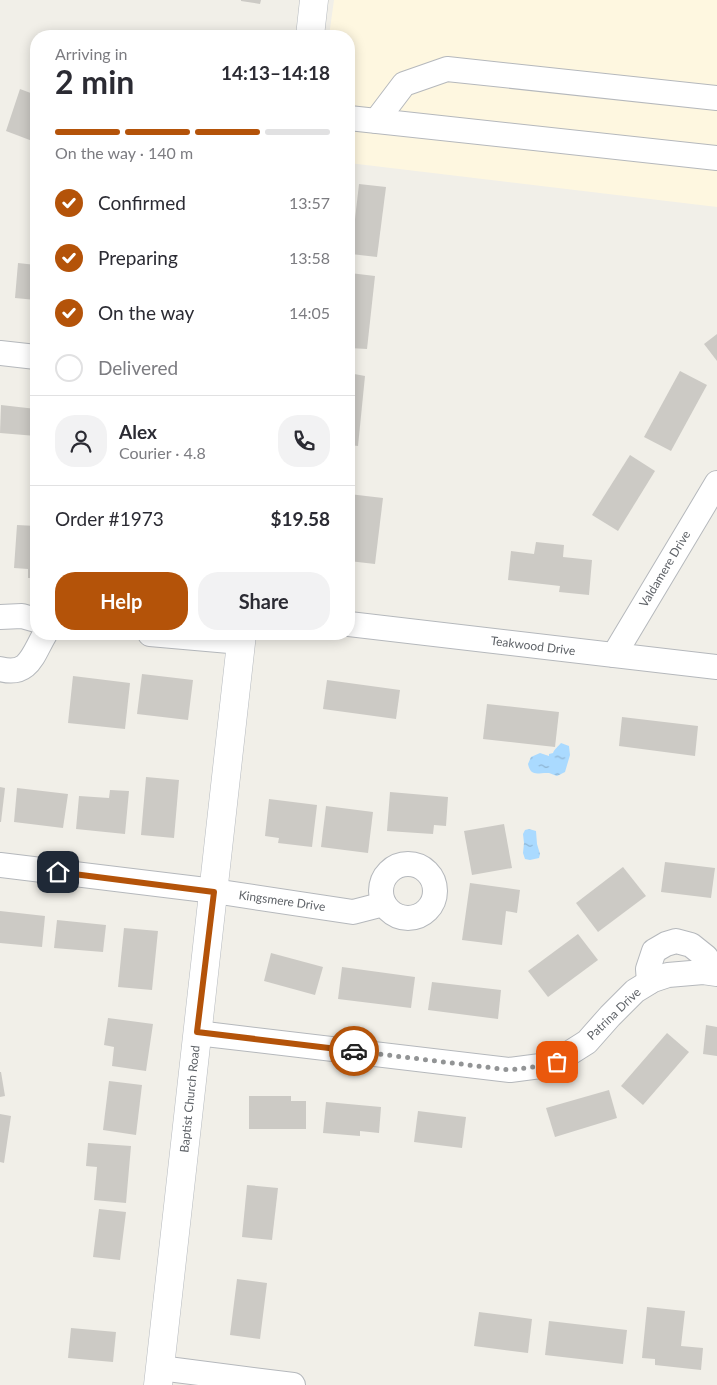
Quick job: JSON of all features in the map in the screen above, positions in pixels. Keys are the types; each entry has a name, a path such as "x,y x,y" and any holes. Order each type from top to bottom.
{"street":[{"path":"311,30 314,0"},
{"path":"376,121 404,84 447,69 717,98"},
{"path":"355,119 717,158"},
{"path":"0,353 30,356"},
{"name":"Valdamere Drive","path":"614,655 717,483"},
{"path":"0,617 22,616 30,618"},
{"name":"Teakwood Drive","path":"355,625 717,667"},
{"path":"0,669 8,671 23,668 33,658 42,640"},
{"name":"Baptist Church Road","path":"159,1377 242,640"},
{"name":"Kingsmere Drive","path":"0,865 353,912 384,904"},
{"name":"Patrina Drive","path":"649,982 648,969 654,951 676,941 691,944 706,957 716,973"},
{"name":"Patrina Drive","path":"197,1032 510,1070 557,1062 587,1042 635,991 653,980 668,975 703,972 716,973"},
{"path":"159,1377 293,1385"}],"shaded area":[{"path":"334,0 717,0 717,207 355,164 355,30 330,30"}],"water":[{"path":"561,743 569,746 570,755 565,772 557,776 549,773 533,773 531,771 528,764 531,757 540,753 549,756"},
{"path":"525,830 536,831 540,854 539,858 530,860 525,859 523,853 523,834"}],"building":[{"path":"241,0 261,0 260,4"},
{"path":"20,89 30,93 30,140 6,131"},
{"path":"359,184 386,187 377,257 355,254 355,219"},
{"path":"18,263 30,264 30,299 15,298"},
{"path":"355,274 375,276 367,349 355,348"},
{"path":"717,334 717,361 704,344"},
{"path":"680,371 707,385 671,451 644,437"},
{"path":"355,374 365,376 358,446 355,446"},
{"path":"1,405 30,408 30,436 0,433"},
{"path":"630,455 655,471 618,531 592,515"},
{"path":"355,495 383,498 375,564 355,562"},
{"path":"17,525 30,526 30,578 28,578 28,569 14,568"},
{"path":"536,542 564,545 563,557 592,560 589,595 559,592 560,586 508,580 511,551 534,554"},
{"path":"142,674 193,680 188,720 137,714"},
{"path":"73,676 130,683 125,729 68,723"},
{"path":"327,680 400,690 396,719 323,709"},
{"path":"487,704 559,712 555,747 483,739"},
{"path":"622,717 698,726 695,756 619,746"},
{"path":"146,777 179,780 174,838 141,835"},
{"path":"0,787 5,788 1,822 0,822"},
{"path":"17,788 68,794 63,828 14,822"},
{"path":"110,790 129,791 125,834 76,829 79,796 109,798"},
{"path":"390,792 448,797 446,826 434,825 433,834 387,831"},
{"path":"269,799 317,805 312,847 278,843 279,838 265,836"},
{"path":"326,806 373,812 368,853 321,847"},
{"path":"504,824 512,868 472,875 464,831"},
{"path":"665,862 715,868 711,898 661,892"},
{"path":"623,867 646,896 598,932 576,903"},
{"path":"470,883 520,890 517,913 506,911 502,945 462,940"},
{"path":"0,911 45,916 42,947 0,943"},
{"path":"57,920 106,925 103,952 54,948"},
{"path":"124,928 158,931 152,990 118,987"},
{"path":"578,934 598,960 548,997 528,971"},
{"path":"271,953 323,967 315,995 264,981"},
{"path":"342,967 415,977 411,1008 338,999"},
{"path":"432,982 501,990 498,1019 428,1010"},
{"path":"108,1018 153,1024 146,1071 112,1066 114,1047 104,1045"},
{"path":"706,1025 717,1027 717,1056 703,1054"},
{"path":"667,1033 689,1052 643,1105 621,1086"},
{"path":"0,1072 5,1096 0,1097"},
{"path":"109,1081 142,1085 136,1135 103,1130"},
{"path":"609,1090 617,1118 555,1137 546,1108"},
{"path":"249,1096 291,1096 291,1101 306,1101 306,1129 249,1129"},
{"path":"326,1102 381,1107 379,1133 360,1131 360,1136 323,1133"},
{"path":"418,1111 466,1117 462,1148 414,1142"},
{"path":"0,1114 11,1116 4,1163 0,1162"},
{"path":"88,1143 131,1146 126,1203 94,1200 97,1167 86,1166"},
{"path":"247,1185 278,1188 272,1240 242,1237"},
{"path":"99,1209 126,1212 120,1260 93,1257"},
{"path":"237,1279 267,1283 260,1339 230,1335"},
{"path":"647,1307 685,1311 681,1346 703,1348 701,1370 655,1365 655,1359 642,1358"},
{"path":"479,1312 532,1319 528,1353 474,1346"},
{"path":"549,1321 627,1330 623,1364 545,1355"},
{"path":"71,1328 116,1332 113,1362 68,1358"}],"way so far":[{"path":"354,1051 510,1070 557,1062"}],"route":[{"path":"58,872 214,892 197,1032 354,1051"}]}
